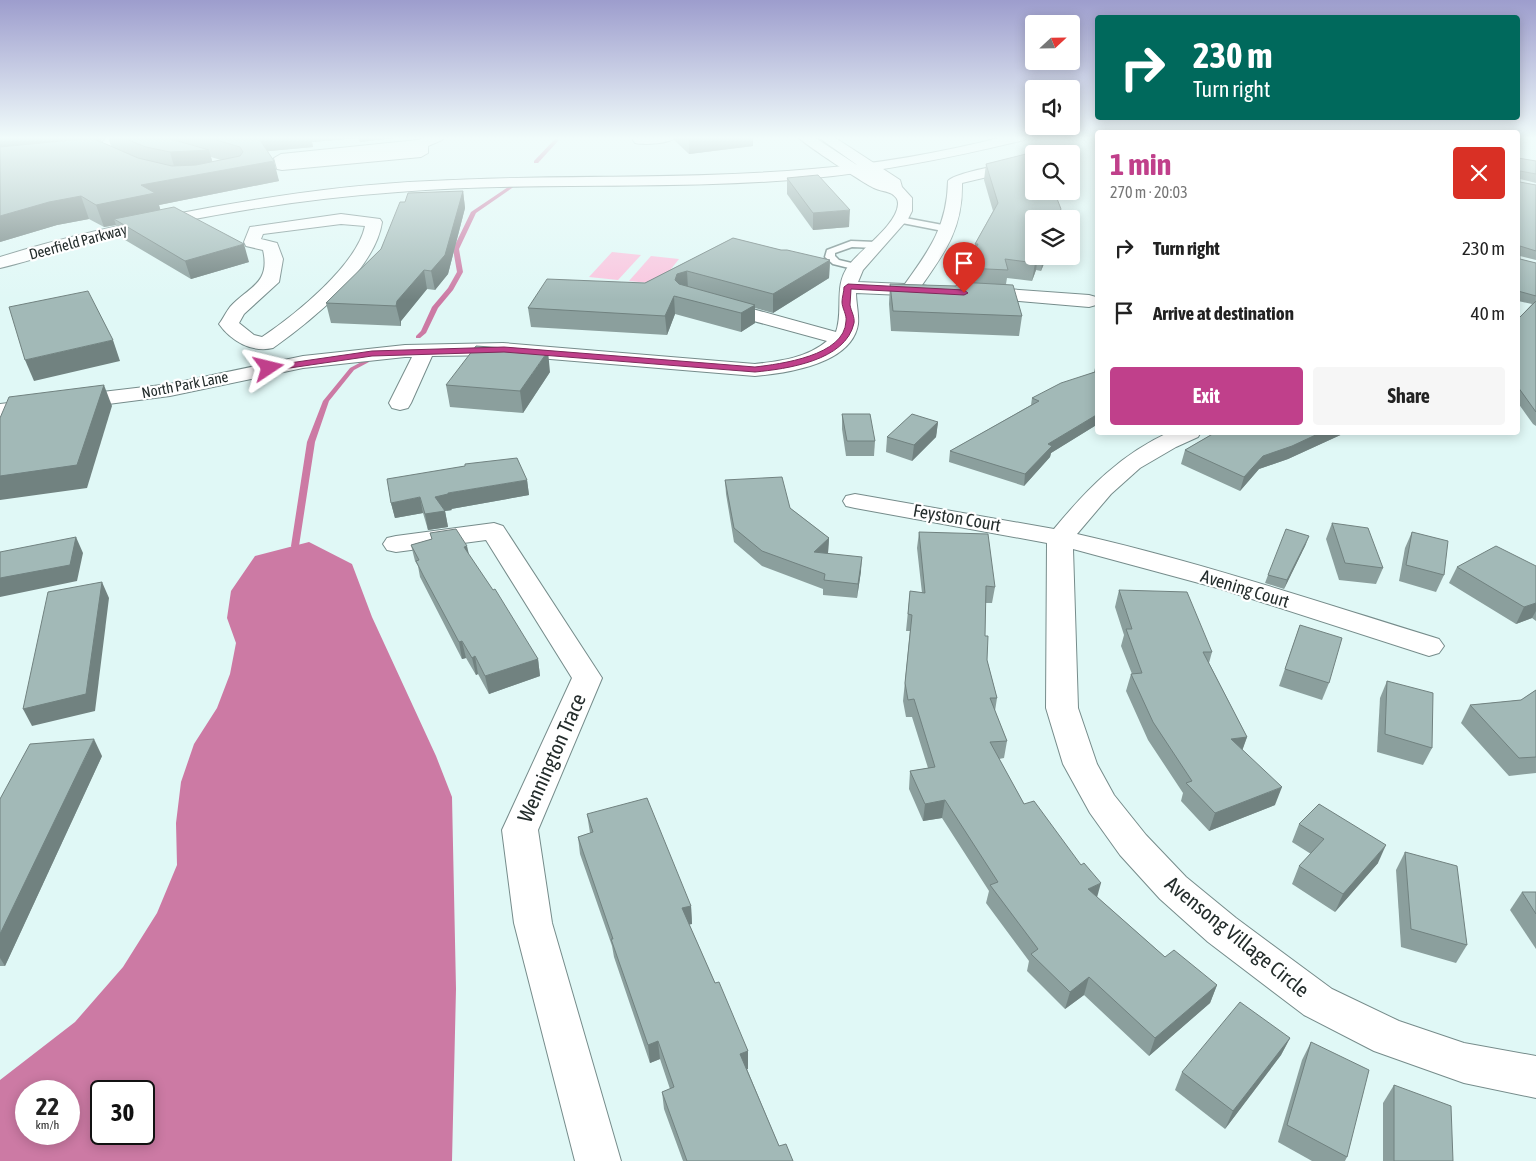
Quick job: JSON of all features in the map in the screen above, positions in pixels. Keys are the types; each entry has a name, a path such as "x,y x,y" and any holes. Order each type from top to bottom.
{"street":[{"name":"Deerfield Parkway","path":"0,263 96,236 168,220 248,205 342,191"},
{"path":"705,302 841,339 846,334 850,321 846,303 848,287 857,267 900,220 906,203 904,196 897,191"},
{"path":"910,290 940,246 948,229 955,203 955,191"},
{"path":"341,219 374,222 370,240 348,271 290,328 266,344 246,340 229,324 236,311 270,282 274,259 271,246 252,242 256,230 341,219"},
{"path":"848,287 940,292"},
{"path":"959,292 1089,301"},
{"name":"North Park Lane","path":"0,411 170,390 269,368 333,358 425,350 504,349 755,370 787,366 814,358 834,347 841,339"},
{"path":"266,344 269,368"},
{"path":"400,404 425,350"},
{"path":"1060,538 1112,478 1152,450 1184,435"},
{"name":"Feyston Court","path":"855,501 998,525 1060,538"},
{"name":"Wennington Trace","path":"396,544 494,531 587,678 520,830 533,923 598,1161"},
{"name":"Avening Court","path":"1060,538 1208,577 1429,646"},
{"name":"Avensong Village Circle","path":"1060,538 1062,708 1080,764 1102,804 1133,845 1173,888 1222,930 1318,1002 1388,1037 1464,1063 1536,1077"}],"lane":[{"path":"900,220 948,229"},
{"path":"857,267 836,262 830,257 830,252 851,244 876,245"}],"shaded area":[{"path":"612,252 641,255 618,280 589,277"},
{"path":"651,256 679,259 659,284 629,281"},
{"path":"309,542 352,564 372,617 436,756 452,797 456,989 452,1161 0,1161 0,1080 75,1022 123,967 157,913 177,865 176,823 181,782 194,744 217,708 230,674 236,643 227,618 231,591 255,556"}],"building":[{"path":"0,191 152,191 155,193 96,205 81,196 49,202 0,216"},
{"path":"463,191 445,255 431,271 424,270 397,301 396,306 326,303 381,249 400,202 405,202 408,193"},
{"path":"797,191 833,191 850,210 813,213"},
{"path":"994,191 1025,191 1025,200 1058,200 1061,210 1025,210 1025,262 1005,259 1008,270 966,268 978,244 975,244 998,203"},
{"path":"1520,191 1536,191 1536,251 1520,246"},
{"path":"174,207 244,244 185,261 114,219"},
{"path":"733,238 830,260 773,294 687,271 677,274 675,280 679,284 755,305 741,313 674,296 665,316 528,308 547,279 645,283"},
{"path":"1520,259 1536,263 1536,296 1520,292"},
{"path":"958,282 1013,285 1022,316 893,311 890,284 956,286"},
{"path":"88,291 113,340 25,360 9,307"},
{"path":"1536,301 1536,412 1520,390 1520,317"},
{"path":"476,346 548,351 520,391 446,385"},
{"path":"1095,372 1095,416 1048,444 1052,446 1025,474 950,451 1039,401 1032,398 1061,383"},
{"path":"104,385 77,465 0,476 0,418 9,397"},
{"path":"842,414 870,414 875,441 847,441"},
{"path":"912,414 938,422 914,445 887,437"},
{"path":"1211,435 1316,435 1263,456 1244,477 1185,450"},
{"path":"517,458 527,480 448,493 435,497 445,511 425,514 420,497 391,503 387,479 465,466 465,464"},
{"path":"782,477 790,508 829,538 814,552 862,557 858,584 824,580 825,574 762,551 734,528 725,480"},
{"path":"1332,523 1368,528 1383,568 1345,563"},
{"path":"456,529 467,546 464,547 493,590 495,589 538,659 485,676 475,656 472,658 462,641 459,642 416,561 419,560 411,545 432,539 430,533"},
{"path":"1286,529 1309,536 1287,580 1268,575"},
{"path":"919,532 988,534 995,587 986,586 985,636 988,636 987,660 997,698 990,698 1007,741 990,742 1024,804 1034,801 1081,865 1084,863 1101,883 1088,889 1165,957 1174,950 1217,985 1155,1038 1089,977 1070,992 1031,954 1038,949 990,885 998,882 945,800 925,804 910,771 935,767 914,699 908,700 905,683 912,615 908,614 910,591 925,593"},
{"path":"1412,532 1448,541 1444,575 1406,565"},
{"path":"76,537 70,565 0,578 0,552"},
{"path":"1496,546 1536,566 1536,603 1524,607 1457,567"},
{"path":"102,582 86,694 23,709 48,592"},
{"path":"1119,590 1187,592 1212,652 1203,652 1247,737 1231,739 1282,787 1215,813 1186,783 1192,781 1153,722 1131,674 1142,673 1126,629 1132,629"},
{"path":"1300,625 1342,638 1329,683 1285,669"},
{"path":"1387,681 1433,693 1432,748 1385,734"},
{"path":"1536,690 1536,757 1519,758 1470,705 1521,700"},
{"path":"94,739 0,934 0,799 30,744"},
{"path":"647,798 691,906 682,908 715,983 719,982 748,1051 740,1054 779,1146 786,1144 793,1161 687,1161 662,1092 674,1087 658,1041 648,1045 578,837 593,832 587,814"},
{"path":"1319,804 1386,845 1343,894 1299,866 1324,839 1299,824"},
{"path":"1405,852 1457,866 1467,945 1411,929"},
{"path":"1522,892 1536,892 1536,914"},
{"path":"1240,1002 1290,1038 1233,1111 1182,1072"},
{"path":"1311,1042 1369,1070 1347,1157 1287,1125"},
{"path":"1394,1085 1451,1106 1453,1161 1394,1161"}],"waterway":[{"path":"418,337 424,332 435,307 451,289 460,272 456,249 474,212 505,191"},
{"path":"295,546 311,442 326,401 352,369 367,361"}],"route":[{"path":"269,368 372,354 425,350 504,349 755,370 787,366 814,358 834,347 846,334 850,321 846,303 848,287 964,293"}]}
